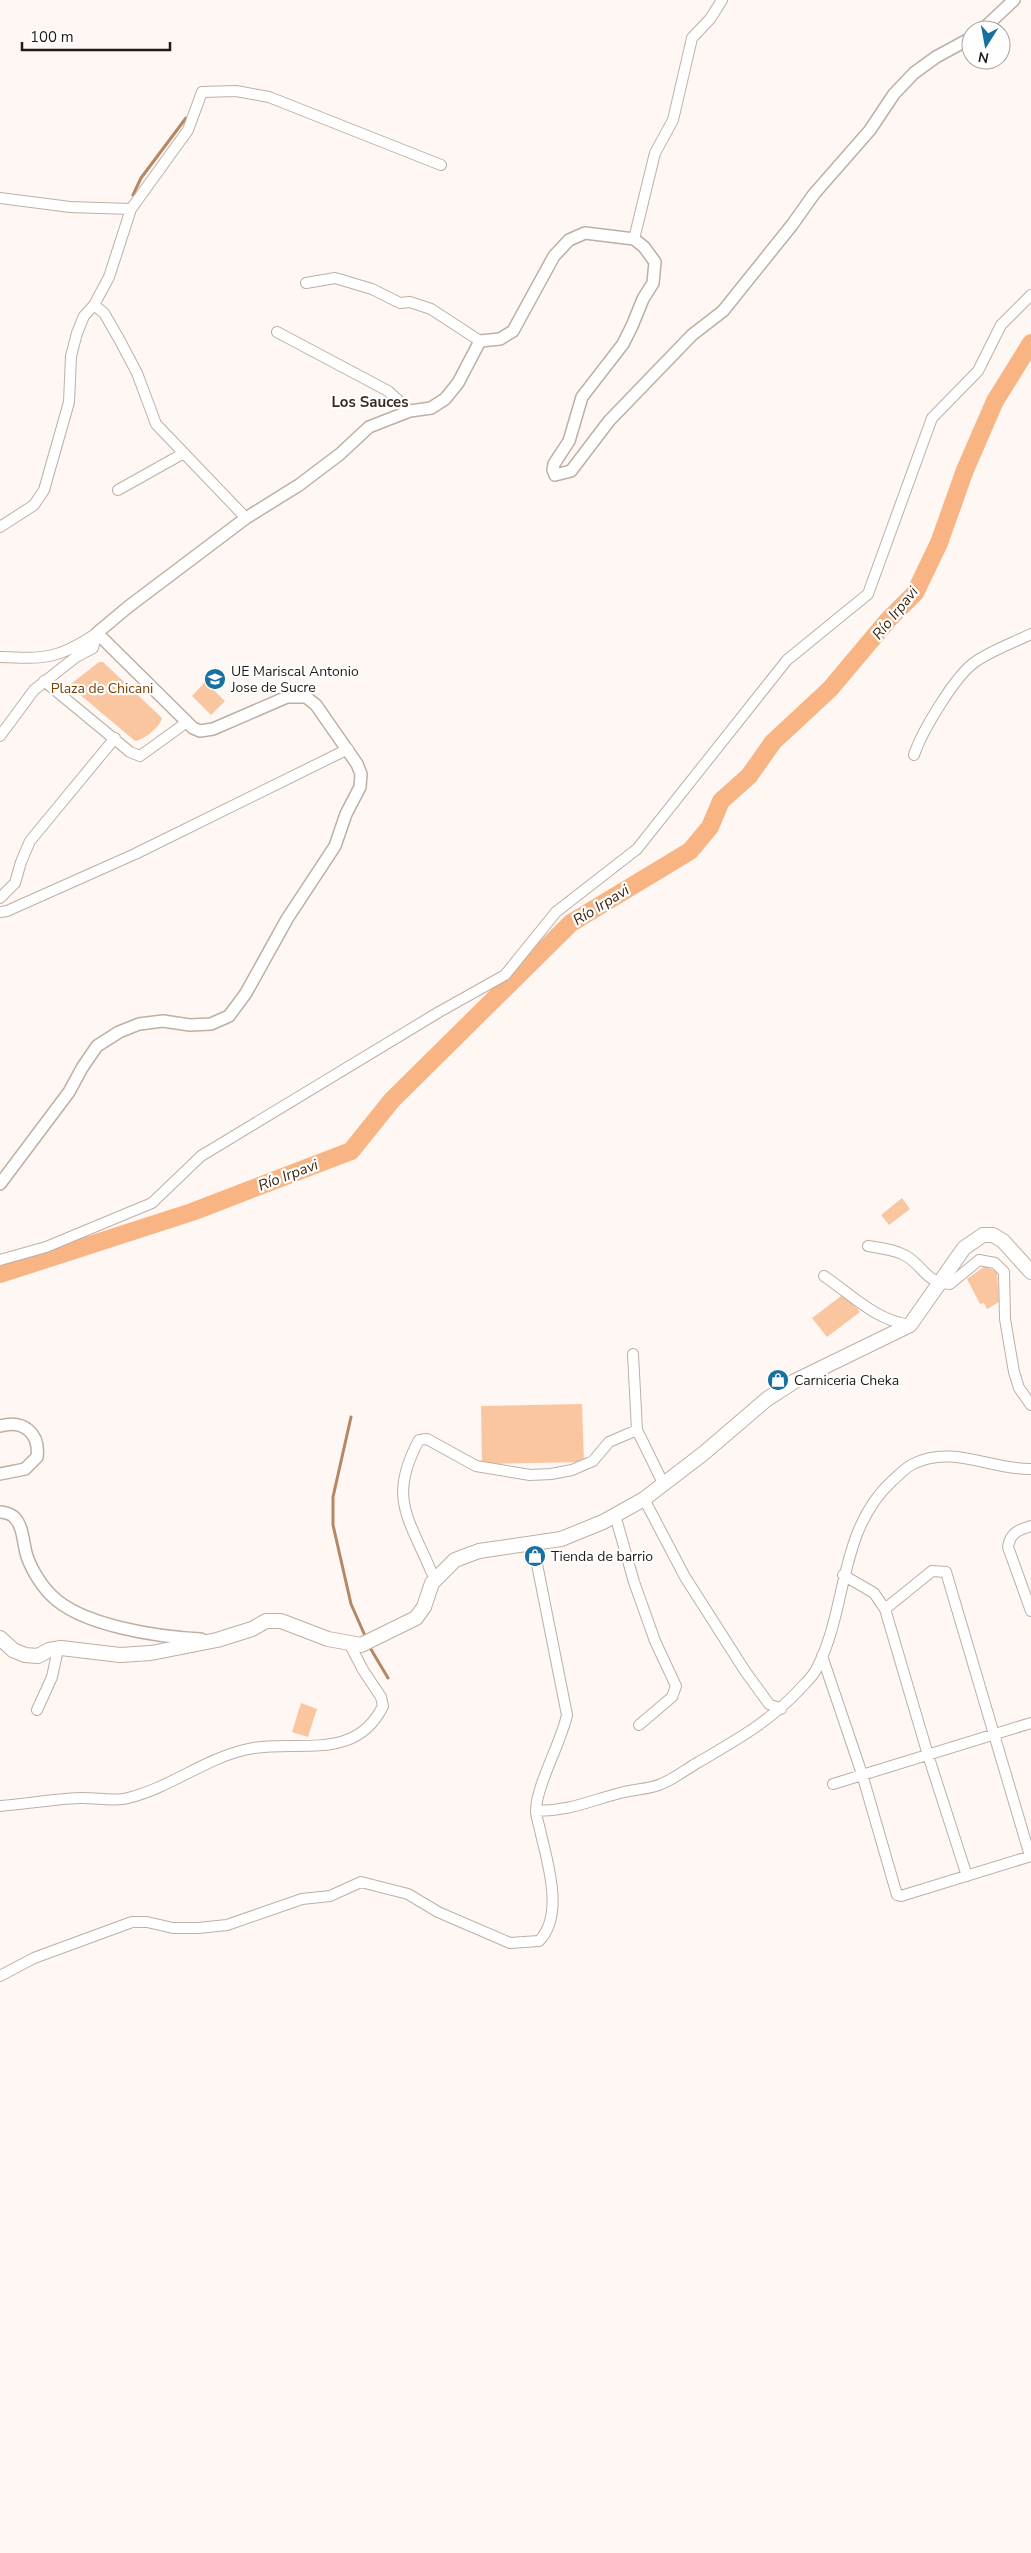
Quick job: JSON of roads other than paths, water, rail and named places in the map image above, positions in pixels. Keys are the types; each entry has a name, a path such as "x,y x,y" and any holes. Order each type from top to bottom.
{"main road":[{"path":"0,1638 13,1650 24,1655 38,1656 58,1649 78,1649 120,1655 151,1653 217,1640 266,1621 281,1621 328,1639 356,1645 375,1639 416,1618 424,1607 432,1583 455,1560 479,1551 533,1544 584,1532 644,1499 704,1453 767,1399 795,1381 910,1325 964,1248 983,1235 993,1235 1003,1241 1031,1272"}],"street":[{"path":"634,239 654,154 673,120 692,38 710,18 722,0"},
{"path":"993,20 1014,0"},
{"path":"306,283 335,278 372,289 400,303 410,302 430,308 480,341 500,339 513,331 554,256 569,240 585,233 634,239 644,247 655,262 653,283 623,344 582,397 569,441 554,464 553,470 556,475 571,471 616,414 692,336 723,311 792,225 814,194 870,130 894,94 914,73 936,57 961,43"},
{"path":"0,527 34,505 44,490 69,402 71,356 77,332 84,316 94,304 109,277 131,209 188,130 202,92 236,91 269,97 441,166"},
{"path":"0,198 70,207 131,209"},
{"path":"0,1260 46,1246 152,1203 201,1156 439,1012 505,975 556,912 637,848 788,660 868,594 932,418 978,371 1001,324 1031,295"},
{"path":"94,304 104,313 137,373 156,424 206,473 246,518"},
{"path":"277,332 388,391 410,411"},
{"path":"0,658 52,657 73,650 98,633 136,601 246,518 299,485 340,454 369,427 410,411 431,408 445,398 458,383 480,341"},
{"path":"118,490 184,453"},
{"path":"0,736 23,703 44,680 76,657 93,648 98,633"},
{"path":"0,1184 69,1092 97,1046 119,1032 139,1024 163,1021 190,1025 210,1024 229,1016 246,993 287,919 335,846 346,814 360,787 360,774 357,764 348,749 316,705 306,697 286,698 213,730 200,731 187,722 98,633"},
{"path":"914,755 925,730 950,689 974,662 1031,634"},
{"path":"44,680 130,752 140,756 187,722"},
{"path":"0,898 15,883 20,862 30,842 115,738"},
{"path":"0,912 7,911 135,854 348,749"},
{"path":"868,1246 904,1254 925,1274 939,1284 950,1284 979,1260 995,1263 1004,1272 1005,1319 1014,1372 1020,1388 1031,1405"},
{"path":"824,1276 884,1319 910,1325"},
{"path":"632,1354 637,1430 663,1483"},
{"path":"0,1426 16,1425 24,1427 37,1439 38,1448 37,1457 25,1469 0,1474"},
{"path":"436,1578 405,1514 402,1496 403,1477 419,1440 427,1439 476,1466 530,1475 572,1470 593,1460 608,1442 637,1430"},
{"path":"536,1811 569,1809 624,1792 659,1786 745,1735 780,1710 816,1670 822,1656 843,1575 869,1509 886,1486 911,1464 924,1459 953,1456 1012,1470 1031,1469"},
{"path":"644,1499 685,1577 745,1671 769,1704 780,1710"},
{"path":"0,1512 14,1516 19,1524 31,1566 44,1587 52,1597 77,1614 149,1634 217,1640"},
{"path":"614,1515 634,1582 656,1641 676,1686 672,1697 639,1725"},
{"path":"1031,1526 1014,1533 1009,1539 1008,1547 1031,1611"},
{"path":"0,1976 34,1958 132,1922 147,1922 173,1928 198,1928 227,1924 302,1899 330,1896 361,1882 408,1894 438,1912 510,1942 539,1941 550,1926 552,1886 536,1811 544,1783 563,1735 567,1715 533,1544"},
{"path":"822,1656 862,1774 896,1894 901,1896 1031,1856 946,1572 932,1570 885,1609"},
{"path":"843,1575 874,1593 885,1609 928,1755 967,1876"},
{"path":"0,1806 79,1798 125,1799 159,1788 242,1750 263,1746 322,1746 356,1736 372,1723 383,1706 381,1697 362,1670 356,1645"},
{"path":"37,1710 52,1677 58,1649"},
{"path":"833,1784 1031,1723"}],"waterway":[{"path":"133,195 141,178 186,118"},
{"name":"Río Irpavi","path":"0,1274 192,1212 351,1151 392,1100 571,923 690,851 710,827 721,801 749,776 773,742 830,689 888,620 915,593 939,543 965,470 995,401 1031,343"},
{"path":"351,1417 333,1497 333,1525 351,1604 366,1638"},
{"path":"369,1646 388,1678"}],"place":[{"name":"UE Mariscal Antonio Jose de Sucre","path":"215,679"},
{"name":"Carniceria Cheka","path":"778,1380"},
{"name":"Tienda de barrio","path":"535,1556"}],"district":[{"name":"Los Sauces","path":"370,402"}],"park label":[{"name":"Plaza de Chicani","path":"102,688"}]}
